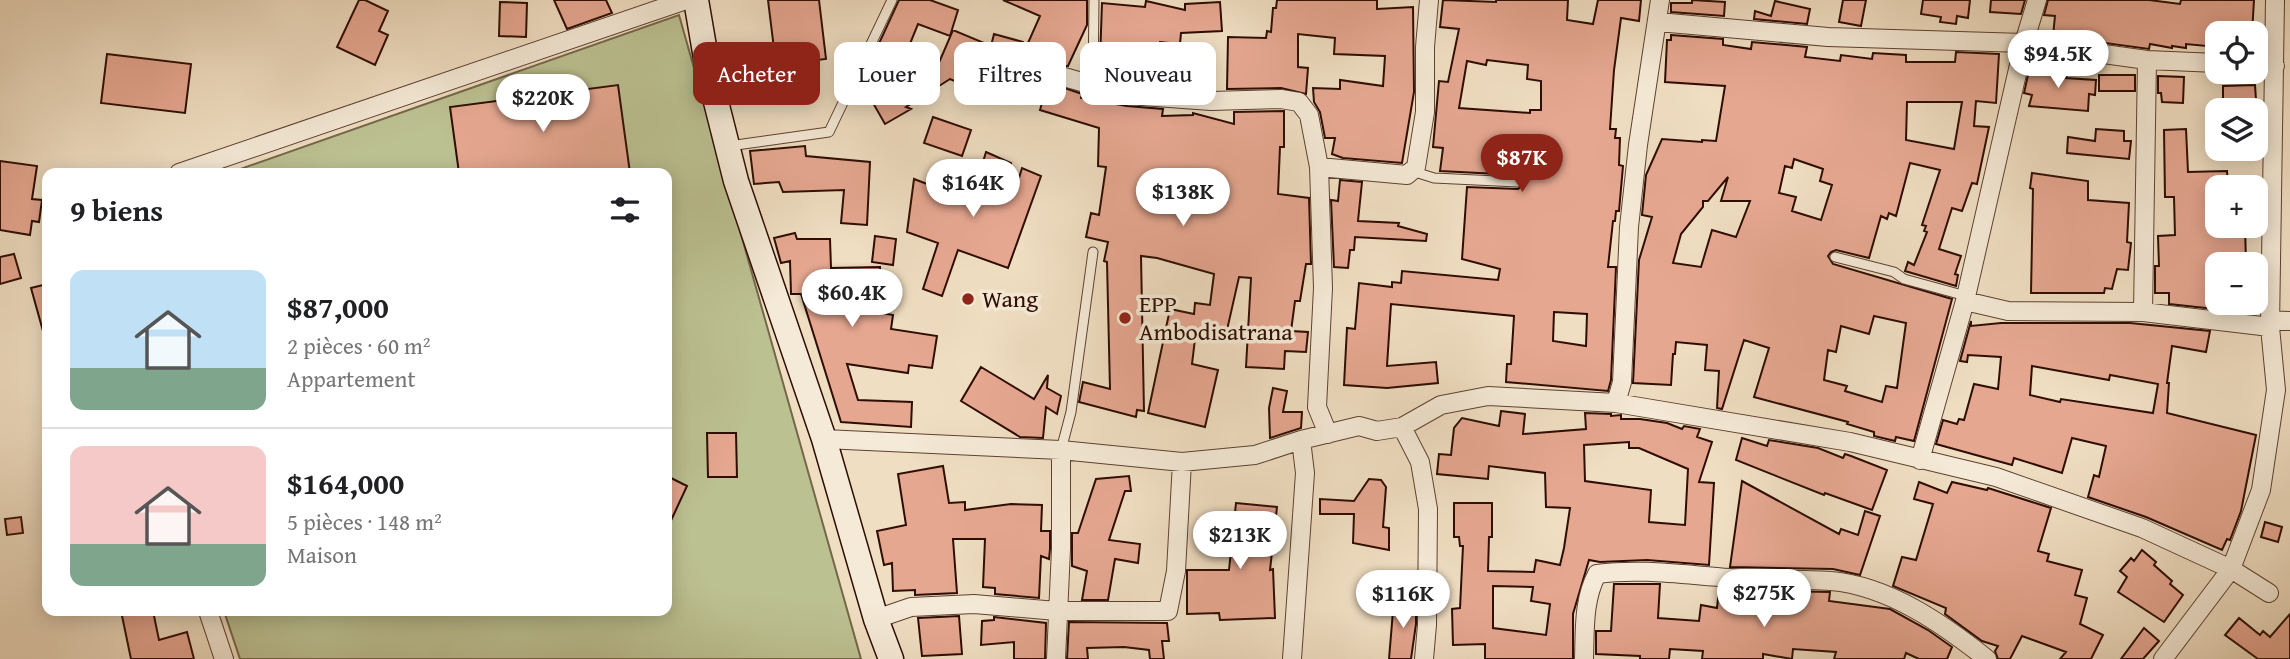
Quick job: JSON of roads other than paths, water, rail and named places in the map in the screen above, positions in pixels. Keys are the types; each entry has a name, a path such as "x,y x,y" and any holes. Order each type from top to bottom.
{"main road":[{"path":"696,0 708,70 736,181 824,439 876,619 891,659"}],"street":[{"path":"194,168 686,0"},
{"path":"1319,167 1407,175 1416,167 1425,112 1425,47 1429,0"},
{"path":"1616,403 1622,382 1629,227 1637,145 1660,0"},
{"path":"1920,460 1965,299 2024,43 2037,0"},
{"path":"2162,659 2231,569 2261,489 2276,390 2270,323 2275,0"},
{"path":"1658,22 1828,37 2024,43 2147,60 2205,62"},
{"path":"2143,312 2147,60"},
{"path":"2268,66 2275,66"},
{"path":"1216,101 1280,99 1299,102 1309,115 1319,167 1323,288 1317,407 1328,434"},
{"path":"1965,299 2008,311 2143,312 2270,323 2290,321"},
{"path":"824,439 1061,450 1182,462 1255,455 1359,426 1377,431 1402,427 1441,405 1488,396 1616,403 1850,442 2008,481 2142,528 2231,569 2269,593"},
{"path":"1402,427 1420,462 1428,509 1424,659"},
{"path":"1292,659 1305,473 1301,440"},
{"path":"1056,659 1061,549 1061,450"},
{"path":"876,619 911,607 974,604 1057,611 1168,611 1176,572 1182,462"},
{"path":"1584,659 1585,618 1591,585 1597,574 1625,570 1741,579 1834,582 1877,593 1920,612 1987,659"},
{"path":"210,616 224,659"}],"lane":[{"path":"727,146 830,132 892,0"},
{"path":"1094,0 1094,42"},
{"path":"1412,171 1434,178 1518,182"},
{"path":"1061,450 1071,412 1093,252"},
{"path":"1835,257 1894,272 1904,279 1965,299"}],"place":[{"name":"Wang","path":"968,299"},
{"name":"EPP Ambodisatrana","path":"1125,318"}]}
